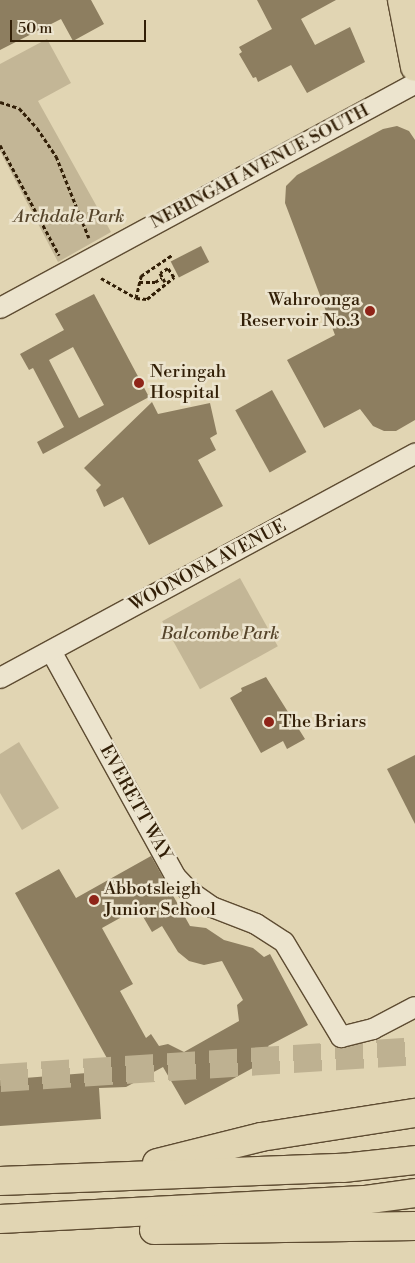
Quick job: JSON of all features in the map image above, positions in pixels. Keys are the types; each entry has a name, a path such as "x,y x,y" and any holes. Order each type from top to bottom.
{"highway":[{"path":"402,0 415,67"},
{"path":"102,1177 261,1137 415,1113"},
{"path":"0,1181 343,1168 415,1160"},
{"path":"0,1219 364,1200 415,1194"},
{"path":"0,1229 43,1232 415,1226"}],"street":[{"name":"NERINGAH AVENUE SOUTH","path":"0,308 415,84"},
{"name":"WOONONA AVENUE","path":"0,678 415,454"},
{"name":"EVERETT WAY","path":"51,650 175,876 200,900 256,924 284,942 341,1037 373,1029 415,1007"}],"path":[{"path":"0,102 19,108 38,128 56,156 78,217 98,254"},
{"path":"0,145 68,270"},
{"path":"136,298 139,282 150,268 172,256"},
{"path":"159,262 164,271"},
{"path":"101,278 136,298 147,299 165,282 174,277 168,268 160,273 165,282"},
{"path":"139,282 155,282 162,278"}],"green space":[{"name":"Archdale Park","path":"47,39 71,83 38,101 111,232 58,262 0,151 0,64"},
{"name":"Balcombe Park","path":"240,578 278,646 200,689 162,621"},
{"path":"19,742 59,808 22,830 0,793 0,754"}],"building":[{"path":"0,0 91,0 104,24 73,41 61,19 0,50"},
{"path":"257,0 336,0 301,19 315,45 350,27 365,62 307,93 291,65 258,82 256,77 253,78 239,54 242,52 239,47 272,29"},
{"name":"Wahroonga Reservoir No.3","path":"397,126 409,131 415,140 415,420 396,431 384,431 373,426 360,409 324,428 287,360 335,335 285,203 286,186 297,175 383,129"},
{"path":"201,246 209,262 179,277 171,261"},
{"path":"94,294 149,397 43,454 37,442 64,427 33,368 29,370 20,354 64,330 55,314","holes":["73,347 104,405 79,418 49,360"]},
{"path":"272,390 306,452 270,472 235,410"},
{"path":"152,402 158,414 210,403 217,434 210,438 216,450 198,460 223,506 149,545 123,497 104,507 96,490 101,485 84,468"},
{"name":"The Briars","path":"266,677 305,739 287,749 283,741 261,753 230,698 242,691 241,688"},
{"path":"415,755 415,824 387,769"},
{"path":"151,856 190,926 206,928 224,940 253,948 264,957 270,954 308,1025 268,1046 275,1056 185,1105 163,1067 126,1087 99,1088 101,1119 0,1126 0,1080 87,1073 108,1060 15,893 59,869 76,898","holes":["138,908 152,932 162,926 178,952 189,961 204,965 222,961 243,1000 237,1005 239,1021 184,1052 168,1044 159,1046 151,1034 146,1038 120,991 133,984 102,928"]}],"tunnel":[{"path":"0,1078 415,1051"}],"place":[{"name":"Wahroonga Reservoir No.3","path":"370,311"},
{"name":"Neringah Hospital","path":"139,383"},
{"name":"The Briars","path":"269,722"},
{"name":"Abbotsleigh Junior School","path":"94,900"}]}
